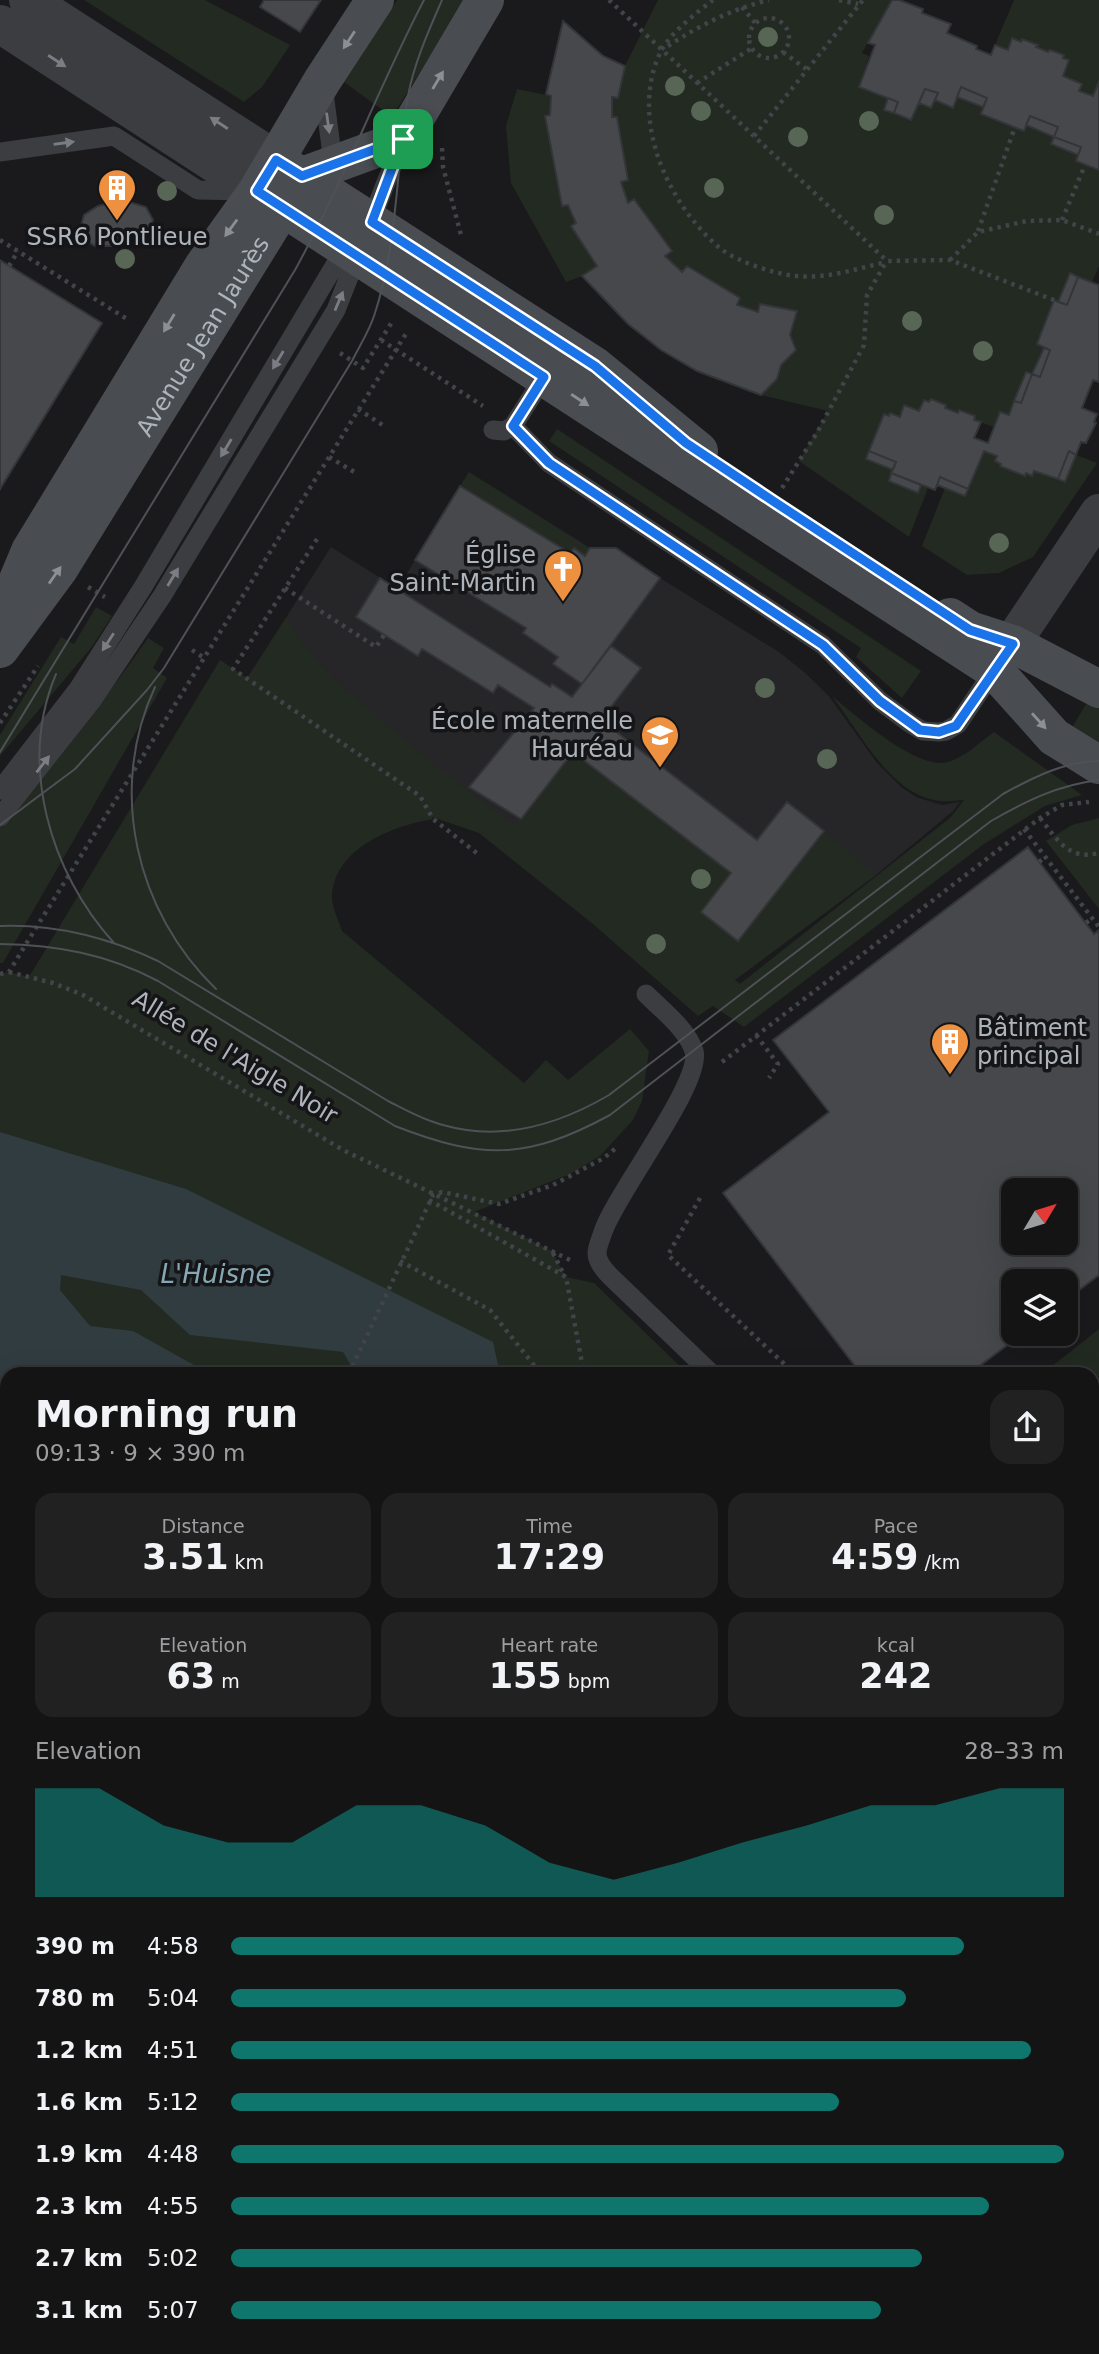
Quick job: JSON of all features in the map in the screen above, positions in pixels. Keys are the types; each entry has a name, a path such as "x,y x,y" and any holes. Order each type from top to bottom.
{"street":[{"path":"28,0 131,108"},
{"name":"Avenue Jean Jaurès","path":"0,649 59,569 298,183 322,81 375,0"},
{"path":"298,183 403,139 485,0"},
{"path":"0,24 131,108 298,183 358,242 544,377 1003,657 1099,689"},
{"path":"298,183 358,242 595,366 686,443 970,630 1003,657 1054,737 1099,765"},
{"name":"Avenue Jean Jaurès","path":"0,623 30,551 204,265 298,183"},
{"path":"1003,657 1099,513"}],"lane":[{"path":"0,152 131,108 198,190 298,183 322,81"},
{"path":"0,817 93,699 162,596 336,310 358,242 403,139"},
{"path":"0,790 78,689 358,242"},
{"path":"494,430 504,431 513,426 544,377"},
{"path":"513,426 549,463 823,645 880,701 920,730 939,732 956,726 1003,657"},
{"path":"646,993 686,1036 694,1050 695,1062 685,1091 609,1216 597,1252 602,1266 610,1276 705,1367"}],"path":[{"path":"609,0 887,261"},
{"path":"713,0 693,15 662,50 653,71 650,101 658,162 686,212 723,251 758,267 796,276 828,276 887,261 950,260 1054,300"},
{"path":"662,50 697,27 742,7 769,0"},
{"path":"839,0 858,4"},
{"path":"754,136 863,0"},
{"path":"742,7 756,24"},
{"path":"764,19 782,23 789,34 789,41 778,56 765,58 752,48 750,32 764,19"},
{"path":"697,83 752,48"},
{"path":"783,52 806,69"},
{"path":"950,260 978,232 1015,127"},
{"path":"1062,220 1085,165"},
{"path":"978,232 1027,221 1062,220 1099,234"},
{"path":"0,240 159,340"},
{"path":"9,266 18,251"},
{"path":"773,501 818,431 864,345 866,295 887,261"},
{"path":"0,974 9,972 408,330"},
{"path":"331,347 363,368 381,340 513,426"},
{"path":"358,410 384,426"},
{"path":"329,457 356,473"},
{"path":"317,539 233,668 420,796 433,819 478,854"},
{"path":"285,588 376,647 384,635"},
{"path":"192,650 204,658"},
{"path":"685,1091 1024,829 1062,805 1099,802"},
{"path":"1040,818 1063,846 1075,854 1087,856 1099,853"},
{"path":"1024,829 1099,927"},
{"path":"1040,862 1045,857"},
{"path":"1086,923 1092,918"},
{"name":"Allée de l'Aigle Noir","path":"9,972 53,983 83,995 343,1150 431,1197 566,1277"},
{"path":"756,1035 778,1064 769,1078"},
{"path":"352,1367 431,1197 442,1192 499,1204 553,1185 604,1158 624,1141"},
{"path":"700,1198 668,1255 787,1367"},
{"path":"552,1251 566,1277 583,1367"},
{"path":"400,1261 490,1310 535,1367"}],"shaded area":[{"path":"84,0 205,0 290,45 262,87 244,102"},
{"path":"397,0 465,0 392,117 344,82"},
{"path":"658,0 892,0 862,53 869,56 859,86 888,98 894,113 911,120 919,103 931,108 935,100 953,107 957,97 983,107 981,114 1026,125 1054,137 1051,144 1078,155 1076,161 1099,170 1099,266 1092,282 1069,274 1058,302 1054,301 1037,344 1044,348 1032,374 1026,372 1009,415 1000,412 994,427 974,420 974,416 959,410 958,413 945,408 946,405 931,399 929,402 923,400 919,411 904,405 900,417 884,414 866,459 893,470 889,481 917,492 921,485 928,488 909,537 799,461 828,411 761,395 777,379 781,365 796,350 790,335 797,311 760,304 758,312 737,305 739,299 687,267 682,272 665,256 672,250 634,199 628,203 621,182 627,180 612,117 612,97 618,97 625,66"},
{"path":"1014,0 1099,0 1099,81 1093,96 1079,91 1063,76 1069,61 1063,58 1063,55 1050,50 1048,52 1023,39 1021,42 1012,39 1008,50 995,45"},
{"path":"517,89 551,96 550,115 545,116 561,206 568,205 576,223 571,226 597,266 566,282 511,183 506,126"},
{"path":"557,429 921,671 902,698 856,657 861,648 549,441"},
{"path":"984,451 997,456 996,461 1000,466 1025,475 1026,473 1032,476 1034,471 1065,482 1076,455 1097,463 1033,557 999,573 967,575 922,546 945,488 966,496"},
{"path":"469,472 590,548 585,556 574,548 570,553 460,486"},
{"name":"École maternelle Hauréau","path":"331,547 398,589 415,560 526,628 523,633 558,657 554,664 582,684 660,578 779,652 804,672 828,695 877,763 901,787 916,797 942,805 960,802 953,811 876,875 734,980 466,792 339,686 319,666 287,616"},
{"path":"96,607 112,616 91,648 0,756 0,735 61,637 74,644"},
{"path":"287,616 309,651 347,691 452,778 514,825 573,752 731,873 701,911 738,941 824,831 876,875 735,980 740,984 951,817 964,800 946,801 925,797 908,789 879,761 832,696 887,740 935,763 960,757 994,732 1082,795 1045,806 984,844 744,1027 713,1006 698,1016 593,924 479,833 432,817 433,819 385,833 355,852 344,864 336,878 332,895 342,931 524,1083 546,1060 568,1080 630,1029 649,1051 642,1101 633,1120 600,1156 570,1174 474,1212 552,1251 566,1277 594,1283 681,1367 0,1367 0,974 9,972 29,977 220,660 247,678"},
{"path":"148,638 164,648 153,668 167,678 3,963 0,963 0,822 95,709"},
{"path":"1088,701 1099,708 1099,753 1068,734"},
{"path":"1099,818 1099,909 1046,841 1072,825"},
{"path":"1099,1329 1099,1367 1051,1367"}],"water":[{"name":"L'Huisne","path":"0,1132 186,1189 493,1342 498,1367 352,1367 343,1352 190,1335 141,1290 61,1275 60,1290 90,1326 133,1331 197,1367 0,1367"}],"building":[{"path":"264,0 321,0 300,32 260,7"},
{"path":"892,0 923,9 922,13 951,24 947,33 991,55 995,45 1008,50 1012,38 1021,42 1022,39 1048,52 1050,50 1064,55 1063,58 1069,60 1063,76 1082,84 1079,91 1093,96 1099,81 1099,170 1076,161 1081,147 1054,137 1058,127 1030,116 1024,131 981,114 987,98 961,87 953,108 935,100 938,93 925,89 911,120 894,113 898,102 859,87 875,45 868,43"},
{"path":"563,21 603,56 625,66 618,98 612,97 612,117 617,117 628,180 621,182 628,203 634,199 672,251 665,256 682,272 687,266 740,298 737,305 758,312 760,304 797,311 790,335 796,350 781,365 777,379 761,395 697,371 661,350 628,324 582,276 597,266 571,226 576,223 568,205 562,206 545,116 550,115 551,96 546,94"},
{"path":"961,87 987,98 983,107 957,97"},
{"path":"925,89 938,93 931,108 919,103"},
{"path":"888,98 898,102 894,113 884,110"},
{"path":"1030,116 1058,127 1054,137 1026,125"},
{"path":"1054,137 1081,147 1078,155 1051,144"},
{"name":"SSR6 Pontlieue","path":"129,202 146,207 153,220 150,232 137,242 120,246 95,246 85,240 80,229 84,215 98,206"},
{"path":"0,260 102,323 0,489"},
{"path":"1070,273 1078,277 1067,305 1058,302"},
{"path":"1078,277 1099,285 1099,382 1093,380 1082,408 1097,414 1096,423 1086,443 1081,442 1076,455 1069,451 1058,479 1034,471 1032,476 1026,473 1025,476 1000,466 1001,464 995,461 997,456 984,451 968,489 940,477 935,490 891,473 896,462 869,451 884,414 900,417 904,405 919,411 924,400 929,402 931,399 946,405 945,408 975,416 974,420 981,422 974,438 988,443 1000,412 1009,415 1014,401 1021,403 1032,374 1040,377 1050,350 1037,344 1054,300 1067,305"},
{"path":"1044,348 1050,350 1040,377 1032,374"},
{"path":"1026,372 1032,374 1021,403 1014,401"},
{"path":"869,451 896,462 893,470 866,459"},
{"path":"1069,451 1076,455 1065,482 1058,479"},
{"path":"891,473 921,485 918,493 889,481"},
{"path":"940,477 968,489 965,496 937,485"},
{"name":"Église Saint-Martin","path":"460,486 570,553 574,548 585,556 590,548 616,548 660,578 582,684 553,664 558,657 523,633 526,628 415,560"},
{"path":"380,578 550,687 552,684 572,697 611,646 641,668 601,720 757,840 787,802 824,831 738,941 701,912 731,873 573,752 521,819 469,787 534,708 498,685 493,693 422,649 418,656 356,617"},
{"name":"Bâtiment principal","path":"1028,847 1094,934 1099,930 1099,1275 1078,1291 1078,1269 1001,1269 1001,1346 1006,1346 978,1367 856,1367 723,1193 829,1112 773,1040"}],"tram line":[{"path":"0,752 295,270 424,0"},
{"path":"0,825 75,769 164,668 352,361 375,313 383,286 408,96 418,59 442,0"},
{"path":"56,674 45,709 40,744 41,780 47,816 58,851 73,884 114,943"},
{"path":"155,687 141,726 133,767 132,808 138,848 149,887 166,924 188,958 216,989"},
{"path":"0,926 41,927 81,934 158,961 388,1101 436,1123 487,1132 529,1128 570,1115 609,1095 1003,794 1061,767 1099,761"},
{"path":"0,944 62,949 101,958 139,972 395,1126 454,1145 479,1149 528,1147 580,1130 610,1115 991,821 1043,795 1099,780"}],"place":[{"name":"SSR6 Pontlieue","path":"117,222"},
{"name":"Église Saint-Martin","path":"563,603"},
{"name":"École maternelle Hauréau","path":"660,769"},
{"name":"Bâtiment principal","path":"950,1076"}],"route":[{"path":"403,139 372,222 595,366 686,443 773,501 970,630 1013,644 956,726 939,732 920,730 880,701 823,645 549,463 513,426 544,377 257,191 276,160 302,176 403,139"}]}
